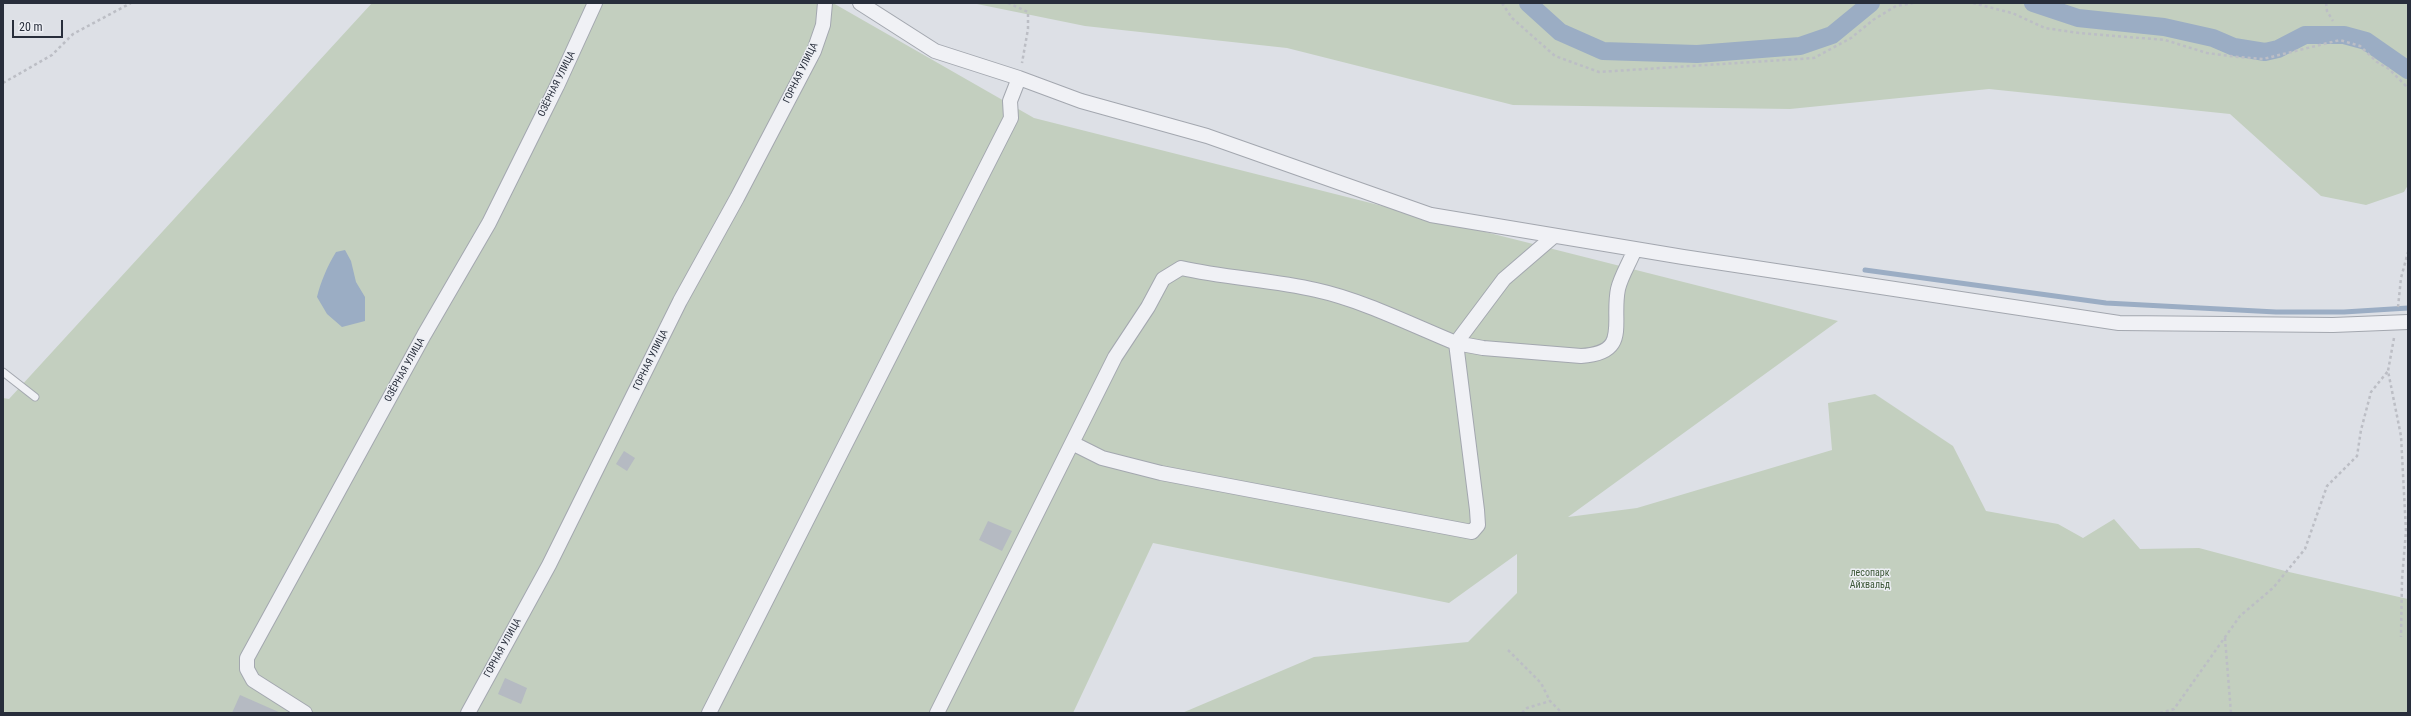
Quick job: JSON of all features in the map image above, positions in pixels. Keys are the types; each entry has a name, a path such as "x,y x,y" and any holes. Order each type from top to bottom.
{"street":[{"name":"ОЗЁРНАЯ УЛИЦА","path":"305,713 253,680 247,669 247,658 424,335 489,223 557,86 595,3"},
{"name":"ГОРНАЯ УЛИЦА","path":"468,713 549,565 680,301 737,198 814,51 822,25 825,3"},
{"path":"860,3 935,51 1019,78 1081,101 1207,136 1431,215 1635,249 2119,323 2333,325 2402,322"},
{"path":"709,713 1011,118 1010,101 1019,78"},
{"path":"1072,443 1102,458 1161,473 1472,532 1478,525 1478,510 1456,343 1504,279 1554,236"},
{"path":"937,713 1115,357 1148,307 1163,279 1181,268 1214,276 1317,290 1374,309 1456,343 1483,348 1581,356 1597,355 1610,348 1617,334 1616,303 1619,287 1635,249"}],"lane":[{"path":"3,372 35,397"}],"path":[{"path":"3,83 52,55 73,34 130,3"},
{"path":"1008,3 1028,12 1028,30 1019,78"},
{"path":"1502,3 1512,18 1555,56 1599,72 1814,58 1851,38 1873,20 1896,6 1913,3"},
{"path":"1973,3 2012,13 2045,28 2079,33 2165,40 2207,53 2238,57 2263,59 2340,40 2360,46 2377,62 2389,69 2408,88"},
{"path":"2326,3 2327,11 2333,21"},
{"path":"2171,713 2240,616 2273,588 2305,549 2327,486 2357,456 2361,430 2371,392 2388,370 2402,322 2401,278 2408,252"},
{"path":"2388,370 2401,436 2406,531 2402,580 2401,637"},
{"path":"2225,637 2231,713"},
{"path":"1508,650 1541,683 1550,701 1562,713"},
{"path":"1522,713 1527,708 1550,701"},
{"path":"2160,713 2174,708"}],"green space":[{"name":"лесопарк Айхвальд","path":"372,3 833,3 1034,118 1838,321 1568,517 1637,508 1832,450 1828,403 1875,394 1953,446 1986,511 2058,524 2083,538 2114,519 2140,549 2199,548 2289,572 2408,599 2408,713 1182,713 1314,657 1468,642 1517,593 1517,554 1449,603 1153,543 1073,713 3,713 3,398 9,399"},
{"path":"972,3 2408,3 2408,185 2404,192 2366,205 2321,196 2230,114 1989,89 1790,109 1513,105 1287,48 1085,26"}],"water":[{"path":"345,250 351,261 356,282 365,297 365,321 342,327 327,314 317,297 320,285 336,252"}],"building":[{"path":"624,451 635,458 627,471 616,464"},
{"path":"988,521 1012,531 1002,551 979,540"},
{"path":"505,678 527,688 521,704 498,694"},
{"path":"240,695 281,713 232,713"}],"waterway":[{"path":"1528,3 1560,32 1603,51 1697,54 1800,46 1832,35 1871,3"},
{"path":"2033,3 2078,18 2164,27 2213,38 2234,47 2265,52 2278,49 2305,35 2344,35 2366,41 2408,70"},
{"path":"1865,270 2106,303 2276,312 2344,312 2408,308"}]}
